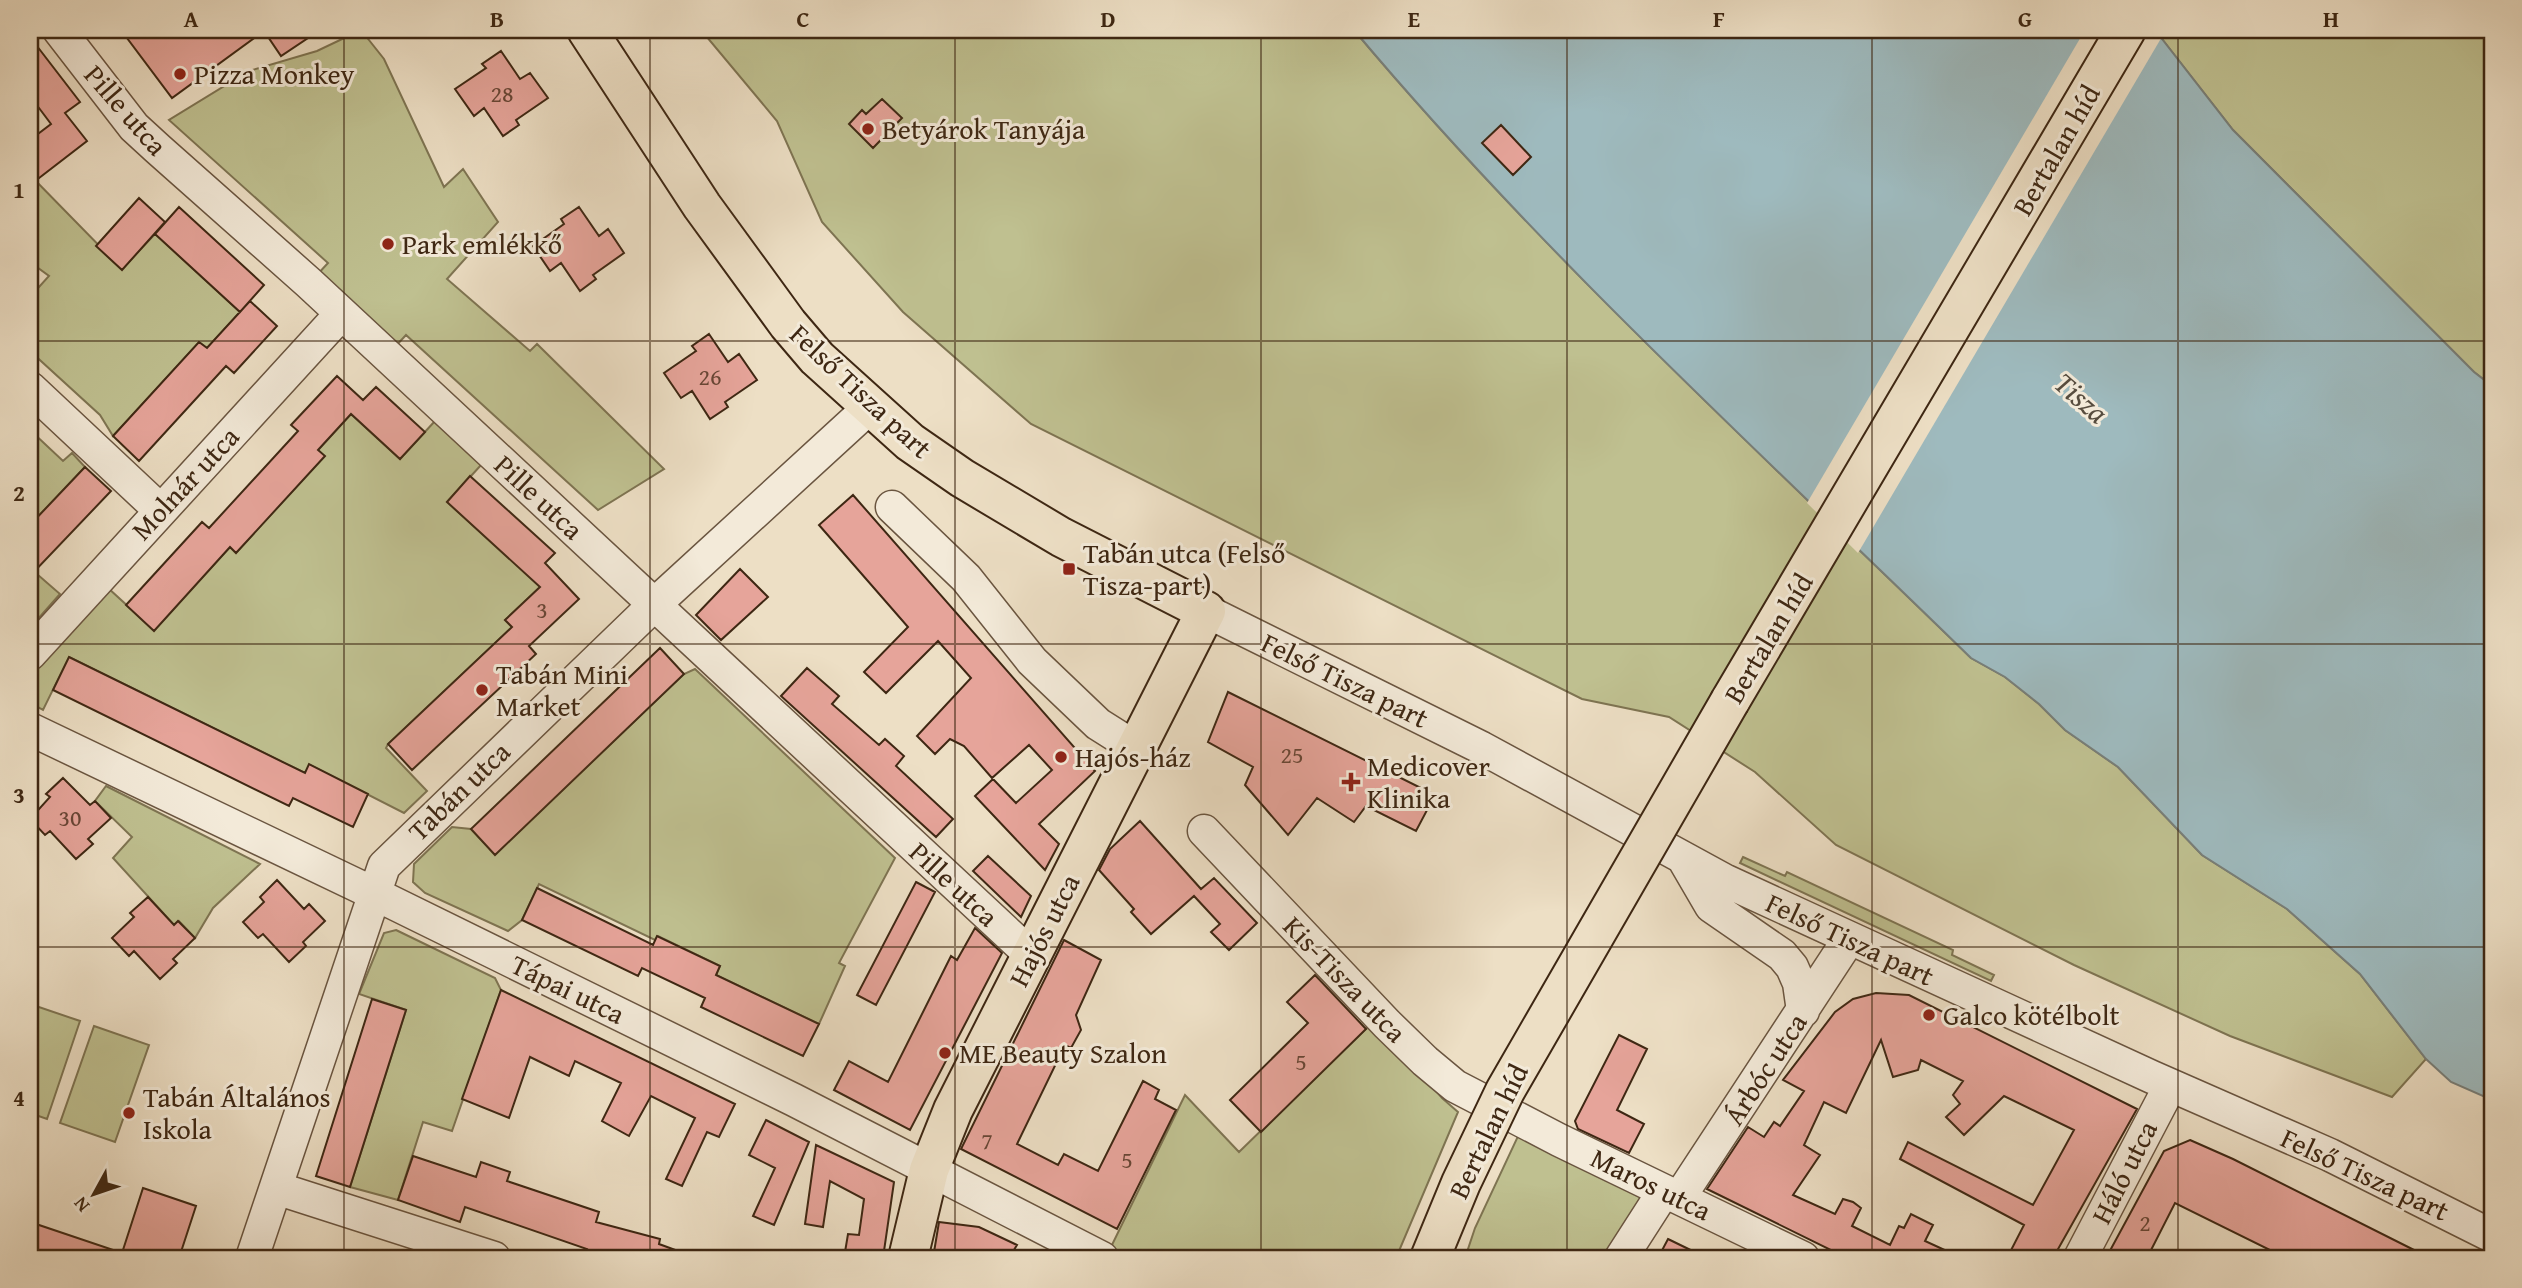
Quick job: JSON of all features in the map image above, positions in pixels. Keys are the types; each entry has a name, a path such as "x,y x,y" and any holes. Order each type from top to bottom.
{"main road":[{"name":"Felső Tisza part","path":"587,30 702,206 788,324 817,358 910,442 1005,505 1206,611"},
{"name":"Bertalan híd","path":"1430,1258 1504,1091 2126,30"},
{"name":"Hajós utca","path":"908,1258 929,1170 953,1110 1206,611"}],"street":[{"name":"Pille utca","path":"59,30 134,127 341,314 1031,955"},
{"name":"Molnár utca","path":"30,654 341,314"},
{"path":"30,388 160,509"},
{"name":"Tabán utca","path":"252,1258 384,866 400,847 654,604 870,407"},
{"path":"892,506 966,578 1032,661 1098,724 1136,748"},
{"name":"Felső Tisza part","path":"1206,611 1482,748 1682,856 1849,939 2170,1086 2330,1155 2492,1236"},
{"name":"Tápai utca","path":"30,729 373,893 1102,1258"},
{"name":"Kis-Tisza utca","path":"1204,831 1424,1061 1455,1086 1500,1110"},
{"path":"1682,856 1711,906 1782,955 1792,967 1799,983 1803,1010"},
{"name":"Árbóc utca","path":"1621,1258 1672,1194 1803,1010 1849,939"},
{"name":"Háló utca","path":"2080,1258 2170,1086"},
{"name":"Maros utca","path":"1500,1110 1803,1258"},
{"path":"276,1188 494,1258"}],"green space":[{"path":"361,30 384,59 444,187 463,169 498,222 447,279 530,351 537,344 664,469 598,510 406,335 393,349 316,276 328,263 169,120 249,71 317,51"},
{"path":"701,30 1354,30 1500,194 1576,273 1971,658 2005,677 2039,704 2065,730 2118,767 2202,855 2287,909 2360,974 2426,1059 2392,1097 2230,1036 2074,965 1836,845 1755,772 1669,717 1582,699 1031,424 903,312 822,222 777,121"},
{"path":"2155,30 2492,30 2492,386 2474,372 2233,130"},
{"path":"30,175 122,269 155,234 240,312 207,348 199,342 113,436 100,415 30,351 30,297 49,276 30,262"},
{"path":"351,414 400,459 435,421 482,464 447,502 541,586 505,620 512,627 388,744 386,748 427,791 404,813 310,765 305,773 69,657 43,710 30,703 30,677 108,588 154,630 230,547 236,553 324,456 318,450"},
{"path":"30,430 63,461 72,453 85,467 30,525"},
{"path":"30,568 60,594 30,628"},
{"path":"695,669 895,858 839,963 845,966 819,1024 716,975 720,966 658,936 655,940 539,884 522,920 508,931 425,893 413,882 414,864 452,827 471,829 495,854 684,674"},
{"path":"106,786 260,864 213,908 195,938 179,921 174,925 113,858 132,837 95,801"},
{"path":"1743,857 1785,876 1787,872 1953,950 1952,955 1994,975 1991,981 1740,863"},
{"path":"396,930 495,978 501,990 452,1131 423,1122 398,1200 350,1187 406,1010 359,994 384,933"},
{"path":"30,1004 80,1021 47,1119 30,1113"},
{"path":"1376,1019 1442,1098 1458,1112 1396,1258 1124,1258 1109,1251 1185,1095 1239,1152"},
{"path":"94,1026 149,1045 115,1142 60,1123"},
{"path":"1519,1134 1649,1201 1611,1258 1465,1258 1475,1228"}],"water":[{"name":"Tisza","path":"1354,30 2155,30 2233,130 2474,372 2492,386 2492,1100 2451,1082 2426,1059 2360,974 2287,909 2202,855 2118,767 2065,730 2039,704 2005,677 1971,658 1576,273 1426,113"}],"pier":[{"path":"2085,30 2159,30 2163,35 1858,553 1807,503"}],"building":[{"name":"Pizza Monkey","path":"121,30 320,30 281,56 264,31 172,98"},
{"path":"30,37 80,102 65,113 87,141 30,185 30,140 51,124 30,96"},
{"path":"501,51 520,79 530,73 548,98 516,120 519,125 503,136 484,108 474,116 455,89 486,68 482,64"},
{"path":"882,99 902,118 873,148 849,124 862,110 866,114"},
{"path":"1501,125 1531,157 1513,175 1482,143"},
{"path":"139,198 165,222 122,270 96,246"},
{"path":"179,207 264,285 240,312 155,234"},
{"path":"579,207 599,236 608,229 624,253 593,275 596,279 580,291 561,263 550,271 533,246 564,224 561,219"},
{"path":"250,301 277,326 234,373 226,366 139,461 113,436 199,342 207,348"},
{"path":"709,334 728,362 739,354 757,380 725,402 728,407 710,419 692,391 681,398 664,373 696,351 692,346"},
{"path":"337,376 363,400 376,387 425,432 400,459 351,414 318,450 325,456 236,553 230,547 154,631 126,605 202,522 209,528 298,431 291,425"},
{"path":"85,467 111,491 30,576 30,525"},
{"path":"470,476 555,553 545,563 579,599 529,646 536,654 412,770 388,744 512,627 505,620 540,587 447,502"},
{"path":"853,495 1095,771 1039,824 1059,844 1045,870 975,796 993,779 1016,803 1052,770 1029,745 992,778 964,746 950,739 935,754 917,736 971,678 938,641 886,693 864,672 908,627 819,525"},
{"path":"740,569 768,597 721,640 696,615"},
{"path":"660,648 684,674 495,855 471,829"},
{"path":"69,657 305,773 309,764 368,794 353,827 293,798 289,806 53,690"},
{"path":"807,668 839,696 832,704 879,745 885,739 904,756 896,766 953,819 936,837 781,696"},
{"path":"1228,692 1435,795 1416,831 1366,806 1354,822 1317,798 1288,835 1245,785 1253,767 1208,742"},
{"path":"63,778 90,805 95,801 111,818 88,839 93,844 76,859 50,831 45,835 30,819 50,797 46,794"},
{"path":"1140,821 1201,889 1214,878 1257,923 1229,950 1211,932 1220,924 1194,896 1151,934 1131,912 1134,909 1099,870 1110,849"},
{"path":"988,856 1031,896 1021,917 973,871"},
{"path":"277,880 304,909 309,904 325,921 303,942 306,946 289,962 263,934 258,938 243,922 264,902 260,897"},
{"path":"916,882 935,892 876,1005 857,995"},
{"path":"537,888 653,945 657,936 720,966 716,975 819,1024 803,1056 701,1007 705,998 642,968 638,976 522,920"},
{"path":"148,897 174,925 178,921 195,938 173,959 177,963 160,979 134,951 129,956 112,938 134,917 130,913"},
{"path":"975,928 1002,953 910,1130 834,1090 849,1061 888,1082 951,956 957,960"},
{"path":"1064,940 1101,960 1076,1015 1081,1030 1071,1048 1065,1045 1017,1144 1058,1165 1064,1154 1098,1171 1143,1081 1159,1090 1155,1099 1176,1110 1117,1229 961,1149"},
{"path":"1315,975 1366,1029 1261,1132 1230,1100 1308,1023 1287,1002"},
{"path":"501,990 735,1104 719,1137 707,1132 682,1186 666,1179 695,1118 651,1096 629,1136 602,1121 621,1083 575,1061 569,1076 530,1057 509,1118 462,1099"},
{"path":"1876,993 1909,995 2137,1109 2053,1258 2007,1258 2024,1225 1900,1159 1908,1142 2033,1205 2074,1130 2004,1096 1964,1135 1946,1117 1960,1104 1953,1095 1963,1081 1921,1060 1918,1070 1893,1077 1881,1040 1846,1113 1824,1102 1804,1145 1820,1155 1793,1195 1835,1214 1843,1199 1853,1202 1861,1208 1852,1226 1890,1245 1899,1226 1904,1228 1911,1214 1933,1225 1925,1241 1962,1258 1847,1258 1707,1189 1748,1127 1764,1137 1774,1122 1780,1126 1804,1091 1783,1080 1835,1012 1853,999"},
{"path":"372,999 406,1010 350,1187 316,1176"},
{"path":"1619,1035 1647,1049 1617,1110 1644,1124 1629,1153 1578,1129 1575,1121"},
{"path":"766,1120 809,1142 774,1225 753,1216 775,1168 749,1155"},
{"path":"2190,1140 2430,1258 2286,1258 2175,1203 2147,1258 2106,1258 2164,1151"},
{"path":"816,1145 894,1182 883,1258 844,1258 848,1234 859,1235 864,1199 830,1181 823,1227 805,1224"},
{"path":"413,1156 476,1177 481,1162 510,1172 507,1181 599,1212 596,1222 660,1239 659,1244 692,1256 584,1258 587,1249 465,1207 460,1222 398,1200"},
{"path":"143,1188 196,1206 179,1258 30,1258 30,1222 122,1253"},
{"path":"939,1222 979,1227 1017,1245 1009,1258 933,1258"},
{"path":"1668,1239 1707,1258 1658,1258"}],"place":[{"name":"Pizza Monkey","path":"180,74"},
{"name":"Betyárok Tanyája","path":"868,129"},
{"name":"Park emlékkő","path":"388,244"},
{"name":"Tabán utca (Felső Tisza-part)","path":"1069,569"},
{"name":"Tabán Mini Market","path":"482,690"},
{"name":"Hajós-ház","path":"1061,757"},
{"name":"Medicover Klinika","path":"1351,782"},
{"name":"Galco kötélbolt","path":"1929,1015"},
{"name":"ME Beauty Szalon","path":"945,1053"},
{"name":"Tabán Általános Iskola","path":"129,1113"}]}
